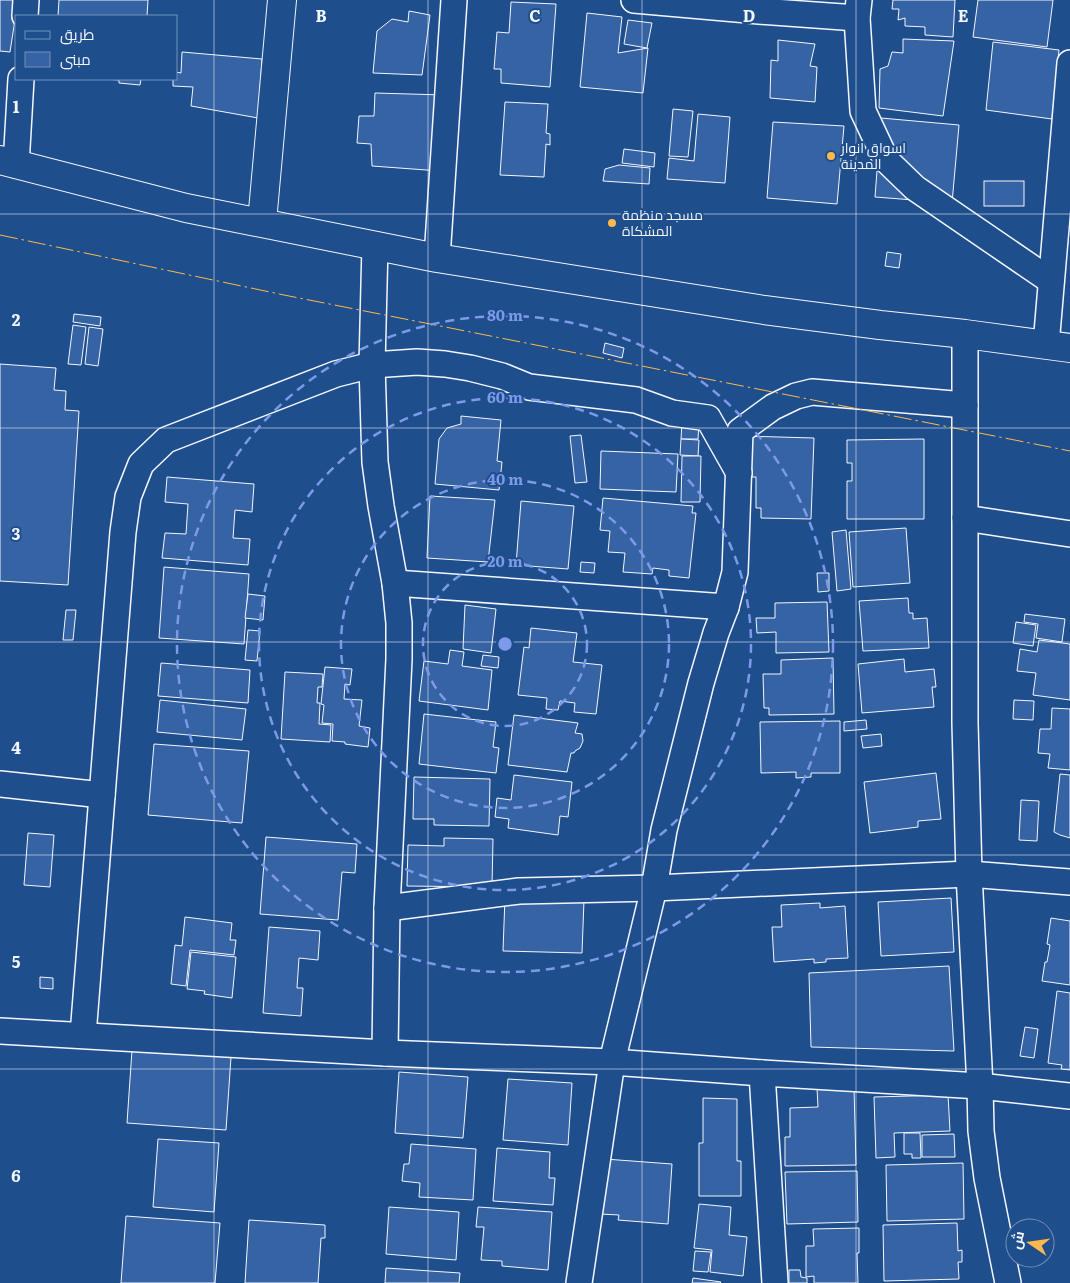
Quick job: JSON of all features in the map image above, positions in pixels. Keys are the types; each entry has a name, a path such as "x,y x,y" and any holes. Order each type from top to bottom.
{"street":[{"path":"25,15 26,0"},
{"path":"262,222 282,0"},
{"path":"437,258 454,0"},
{"path":"634,0 678,2 759,11 858,9 863,111 886,160 915,188 1051,281"},
{"path":"21,80 8,162 186,208 437,258 764,310 1058,346 1051,281 1070,73"},
{"path":"375,245 372,365 375,462 395,583 399,623 399,659 387,908 385,1053"},
{"path":"965,334 965,723 969,874 981,1131 987,1178 1008,1283"},
{"path":"82,1035 123,532 128,497 141,464 166,440 336,374 372,365 417,362 470,368 502,376 530,388 636,400 672,413 708,418 739,472"},
{"path":"579,1283 612,1062 654,888 664,830 699,692 735,572 740,431 773,407 796,396 812,392 965,404"},
{"path":"965,518 1070,534"},
{"path":"395,583 726,606"},
{"path":"0,784 102,795"},
{"path":"387,908 519,891 654,888 969,874 1070,882"},
{"path":"0,1031 385,1053 612,1062 980,1086 1070,1096"},
{"path":"762,1073 775,1283"}],"building":[{"path":"0,0 18,0 10,52 0,51"},
{"path":"59,0 148,0 147,15 58,15"},
{"path":"893,0 955,0 953,37 925,35 925,27 905,26 905,18 898,20 899,9 892,9"},
{"path":"978,0 1053,0 1047,47 973,37"},
{"path":"511,2 556,4 550,87 501,83 501,69 494,69 497,32 509,33"},
{"path":"409,11 430,15 422,75 373,73 377,31 392,19 408,22"},
{"path":"587,13 622,17 618,53 648,48 643,93 580,87"},
{"path":"628,20 652,23 647,48 624,44"},
{"path":"903,39 954,41 943,116 879,108 880,69 888,66 892,52 903,53"},
{"path":"778,40 815,44 810,66 817,67 815,102 770,98 771,60 778,61"},
{"path":"993,42 1059,50 1052,119 986,110"},
{"path":"182,52 262,59 258,118 191,106 193,87 173,86 173,80 178,80 178,72 181,73"},
{"path":"119,80 141,80 140,85 119,83"},
{"path":"375,93 444,95 440,171 372,166 371,144 357,143 359,116 374,116"},
{"path":"505,102 548,104 546,133 550,134 550,145 546,144 544,177 500,175"},
{"path":"673,109 693,111 688,157 669,156"},
{"path":"698,114 730,117 725,183 667,179 669,158 694,161"},
{"path":"881,118 959,125 952,203 875,197"},
{"path":"773,122 844,126 837,204 767,198"},
{"path":"624,149 655,153 654,167 622,163"},
{"path":"619,165 650,168 649,184 603,181 605,169"},
{"path":"984,181 1024,181 1024,206 984,206"},
{"path":"887,252 901,254 899,268 885,266"},
{"path":"74,314 101,317 100,326 73,322"},
{"path":"73,325 86,327 81,365 68,364"},
{"path":"89,327 103,329 98,366 85,364"},
{"path":"605,343 624,348 622,358 603,353"},
{"path":"0,364 56,368 54,390 66,391 65,410 79,411 68,585 0,581"},
{"path":"461,416 501,420 497,461 502,462 499,490 435,484 439,439 447,428 461,424"},
{"path":"682,422 699,423 698,439 681,439"},
{"path":"581,435 587,482 575,483 570,436"},
{"path":"743,436 814,438 811,519 761,518 761,508 756,508 756,477 742,477"},
{"path":"681,439 699,440 698,456 680,455"},
{"path":"924,439 924,519 847,519 847,481 852,481 852,463 847,463 847,440"},
{"path":"601,451 678,454 676,492 600,489"},
{"path":"682,456 701,456 700,502 681,502"},
{"path":"167,477 254,484 252,512 235,510 233,538 250,539 248,565 162,558 165,533 186,534 188,504 165,502"},
{"path":"430,496 495,500 488,562 427,558"},
{"path":"603,498 693,506 692,513 696,513 689,578 669,576 669,570 653,568 652,574 623,572 625,553 608,552 610,531 600,530"},
{"path":"521,501 574,506 568,569 516,565"},
{"path":"906,528 910,583 853,587 849,532"},
{"path":"846,530 851,589 837,591 832,532"},
{"path":"581,562 595,563 594,573 580,572"},
{"path":"164,567 249,574 244,644 159,638"},
{"path":"817,573 829,573 829,591 818,592"},
{"path":"248,594 265,596 263,620 245,618"},
{"path":"908,598 909,613 913,613 913,619 927,618 929,648 863,651 859,601"},
{"path":"827,602 829,652 776,653 776,632 757,633 756,618 775,618 775,603"},
{"path":"465,605 496,609 491,653 463,649"},
{"path":"66,610 76,610 73,640 63,640"},
{"path":"1025,614 1065,619 1062,642 1036,638 1038,624 1024,622"},
{"path":"1016,622 1036,625 1033,646 1013,643"},
{"path":"531,628 577,633 573,662 602,665 596,714 574,712 575,703 560,701 558,710 546,709 547,698 518,695 524,647 529,648"},
{"path":"248,630 260,631 257,661 245,660"},
{"path":"1039,640 1070,644 1070,700 1033,695 1036,673 1017,671 1020,649 1037,652"},
{"path":"450,650 464,652 462,666 492,670 488,710 419,701 424,661 448,664"},
{"path":"483,655 499,657 498,668 481,666"},
{"path":"833,658 834,714 769,715 769,708 764,708 763,674 781,674 781,660"},
{"path":"904,659 905,672 934,669 936,687 932,687 934,707 862,713 858,664"},
{"path":"161,663 250,670 248,703 158,696"},
{"path":"325,667 352,669 350,685 345,684 344,699 362,700 359,726 370,728 368,747 332,741 333,724 322,723 324,705 321,704"},
{"path":"285,672 323,674 322,687 318,687 317,703 320,703 319,724 331,725 330,742 281,739"},
{"path":"160,700 246,709 242,740 157,732"},
{"path":"1014,700 1034,701 1033,720 1013,719"},
{"path":"1052,708 1070,709 1070,770 1048,768 1050,754 1038,753 1040,729 1051,729"},
{"path":"424,714 496,722 493,747 499,748 496,773 419,764"},
{"path":"514,715 578,723 575,733 582,734 583,741 580,748 571,753 567,772 508,765"},
{"path":"866,720 867,729 844,731 844,722"},
{"path":"840,721 840,773 811,773 811,777 796,778 796,772 761,773 760,722"},
{"path":"881,734 882,746 863,748 861,736"},
{"path":"154,744 249,751 242,823 148,815"},
{"path":"936,773 941,819 918,821 918,827 870,833 864,782"},
{"path":"1060,774 1070,775 1070,838 1054,832"},
{"path":"514,775 572,782 568,817 560,816 558,835 508,828 509,819 495,817 497,798 511,800"},
{"path":"414,777 490,779 489,826 434,825 434,819 413,819"},
{"path":"1021,800 1039,801 1037,841 1019,840"},
{"path":"28,833 54,835 50,887 24,885"},
{"path":"266,837 357,844 355,873 342,872 338,920 260,914"},
{"path":"444,838 493,839 492,887 407,886 408,845 444,846"},
{"path":"505,897 584,900 582,953 503,951"},
{"path":"951,898 954,952 881,956 878,902"},
{"path":"820,903 820,908 845,906 848,958 826,959 826,962 814,963 814,959 774,962 772,927 782,927 781,905"},
{"path":"185,917 232,923 230,940 236,940 234,955 190,950 186,986 171,984 175,945 182,946"},
{"path":"1051,918 1070,921 1070,985 1042,981 1050,945 1047,944"},
{"path":"269,927 320,931 318,960 299,958 297,988 303,988 301,1016 263,1013"},
{"path":"191,952 236,957 232,998 204,994 205,991 187,989"},
{"path":"949,966 954,1051 811,1047 809,973"},
{"path":"40,977 53,978 53,989 40,988"},
{"path":"1057,991 1070,993 1070,1070 1061,1069 1062,1065 1048,1063"},
{"path":"1025,1027 1038,1029 1034,1058 1020,1056"},
{"path":"132,1050 231,1057 226,1130 127,1123"},
{"path":"399,1072 468,1077 463,1138 395,1133"},
{"path":"508,1079 572,1083 568,1145 503,1140"},
{"path":"854,1087 856,1165 785,1166 785,1137 790,1137 790,1108 818,1107 817,1088"},
{"path":"948,1095 950,1131 894,1133 895,1157 876,1158 874,1097"},
{"path":"703,1098 737,1099 737,1161 741,1161 741,1196 699,1196 699,1143 703,1143"},
{"path":"904,1133 920,1133 921,1158 912,1158 912,1154 904,1154"},
{"path":"954,1134 955,1157 922,1157 922,1135"},
{"path":"158,1139 219,1143 214,1212 153,1207"},
{"path":"411,1144 476,1149 473,1200 419,1197 420,1183 402,1181 404,1164 409,1164"},
{"path":"497,1148 550,1152 549,1178 555,1178 553,1205 493,1201"},
{"path":"605,1159 672,1164 668,1224 618,1220 619,1215 600,1214"},
{"path":"963,1163 964,1219 887,1221 886,1165"},
{"path":"857,1171 858,1222 787,1224 785,1172"},
{"path":"699,1204 731,1207 729,1235 747,1237 743,1276 710,1272 712,1250 694,1248"},
{"path":"389,1207 459,1212 456,1260 386,1254"},
{"path":"478,1207 552,1212 548,1270 502,1266 502,1261 481,1260 484,1227 476,1227"},
{"path":"126,1216 220,1223 215,1283 121,1283"},
{"path":"249,1220 325,1225 325,1238 321,1238 318,1283 245,1283"},
{"path":"957,1223 958,1251 962,1250 962,1262 958,1262 959,1279 884,1281 883,1225"},
{"path":"859,1228 859,1253 857,1253 858,1283 814,1283 814,1276 806,1277 806,1246 814,1246 813,1229"},
{"path":"695,1251 711,1252 708,1272 693,1271"},
{"path":"386,1268 460,1273 459,1283 385,1283"},
{"path":"789,1270 800,1270 801,1277 807,1278 807,1283 789,1283"},
{"path":"693,1278 721,1282 692,1283"}],"power":[{"path":"0,235 284,295 1070,451"}],"place":[{"name":"اسواق انوار المدينة","path":"831,156"},
{"name":"مسجد منظمة المشكاة","path":"612,223"}]}
